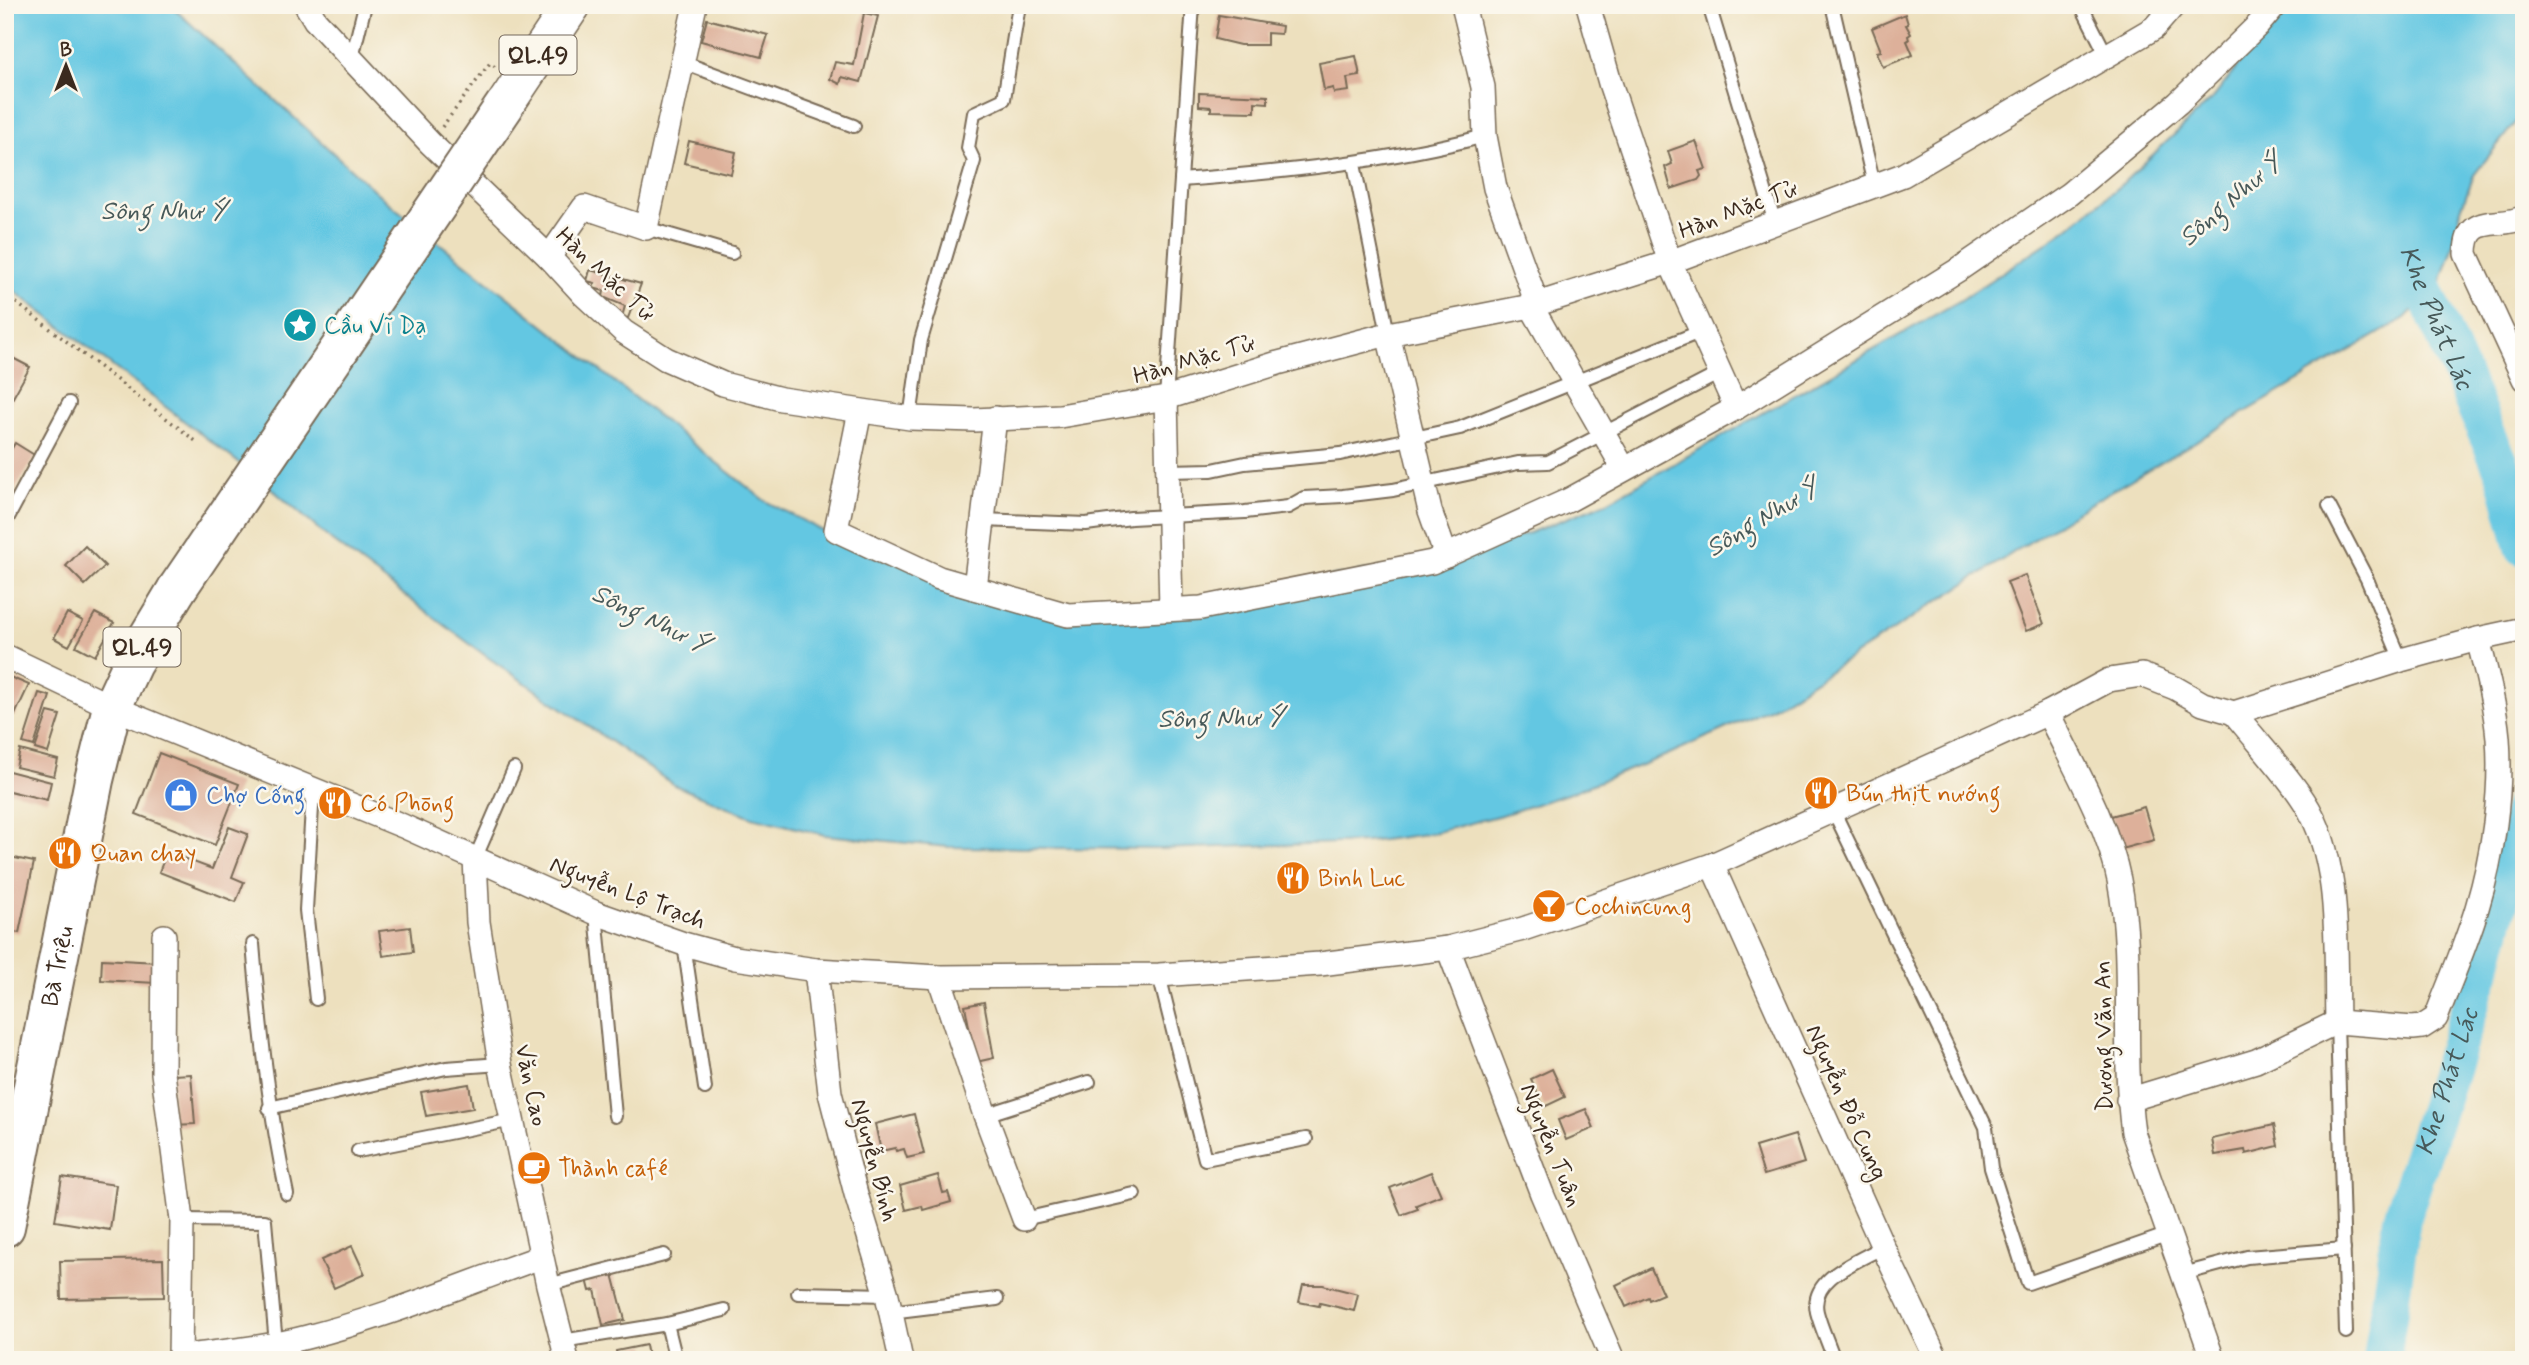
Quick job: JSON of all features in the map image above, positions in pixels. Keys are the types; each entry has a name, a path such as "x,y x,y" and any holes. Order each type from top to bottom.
{"highway":[{"name":"QL.49","path":"112,707 132,664 177,589 505,105"},
{"name":"Bà Triệu","path":"5,1227 94,780 112,707"}],"main road":[{"name":"QL.49","path":"505,105 572,5"}],"street":[{"name":"Hàn Mặc Tử","path":"306,5 315,20 430,143 624,332 666,359 723,384 781,399 911,418 1060,416 1166,398 1278,363 1388,334 1534,305 1670,262 1903,175 2154,28 2174,5"},
{"path":"550,257 584,207 646,228 695,5"},
{"path":"1463,5 1483,87 1485,136 1495,188 1534,305 1624,469"},
{"path":"1588,5 1610,83 1670,262 1736,408"},
{"path":"860,411 836,530 939,578 1068,615 1201,608 1432,562 1569,500 1736,408 1958,270 2069,194 2178,103 2275,5"},
{"path":"2524,217 2479,226 2469,234 2466,242 2466,254 2524,379"},
{"path":"1388,334 1430,512 1446,556"},
{"path":"1166,398 1171,609"},
{"path":"975,588 995,418"},
{"path":"2337,1023 2333,891 2329,859 2305,802 2234,713 2402,660 2520,630"},
{"path":"2128,1100 2256,1061 2337,1023 2413,1028 2430,1023 2436,1018 2473,920 2489,856 2497,795 2498,740 2493,702 2478,639"},
{"name":"Nguyễn Lộ Trạch","path":"5,656 112,707 313,790 596,913 735,958 816,970 939,977 1159,975 1320,964 1448,948 1523,929 1712,865 2048,713 2109,680 2142,675 2175,688 2203,704 2234,713"},
{"name":"Dương Văn An","path":"2048,713 2106,832 2119,881 2127,952 2128,1100 2133,1132 2213,1360"},
{"name":"Văn Cao","path":"475,859 478,922 500,1064 564,1350"},
{"name":"Nguyễn Đỗ Cung","path":"1712,865 1883,1247 1937,1360"},
{"path":"164,936 163,1073 182,1220 180,1358 276,1344 352,1324 541,1256"},
{"name":"Nguyễn Tuân","path":"1448,948 1542,1194 1613,1360"},
{"name":"Nguyễn Bính","path":"816,970 830,1093 856,1194 889,1304 901,1360"},
{"path":"939,977 985,1115 1024,1219"}],"lane":[{"path":"352,58 365,5"},
{"path":"911,418 921,340 974,161 968,148 974,113 1004,99 1019,5"},
{"path":"1166,398 1194,5"},
{"path":"2081,5 2107,56"},
{"path":"1833,9 1874,186"},
{"path":"1711,12 1775,223"},
{"path":"682,62 854,127"},
{"path":"1181,180 1354,164 1430,150 1485,136"},
{"path":"1354,164 1388,334"},
{"path":"646,228 732,253"},
{"path":"1169,471 1212,470 1245,463 1339,454 1460,428 1702,331"},
{"path":"983,520 1086,524 1288,507 1304,498 1343,496 1423,484 1518,463 1548,462 1721,372"},
{"path":"5,523 69,403"},
{"path":"2329,506 2367,579 2402,660"},
{"path":"475,859 514,769"},
{"path":"313,790 306,910 317,999"},
{"path":"1834,812 1986,1127 1991,1168 2028,1283 2169,1234"},
{"path":"596,913 614,1116"},
{"path":"684,943 705,1088"},
{"path":"253,944 261,1046 287,1194"},
{"path":"1159,975 1205,1159 1306,1139"},
{"path":"2337,1023 2346,1332"},
{"path":"270,1108 446,1068 500,1064"},
{"path":"985,1115 1089,1082"},
{"path":"358,1151 513,1120"},
{"path":"1024,1219 1134,1194"},
{"path":"182,1220 265,1222 276,1344"},
{"path":"1834,1360 1817,1311 1816,1296 1827,1280 1883,1247"},
{"path":"2183,1274 2247,1257 2344,1249"},
{"path":"548,1285 664,1255"},
{"path":"798,1293 889,1304 998,1299"},
{"path":"564,1350 724,1310"},
{"path":"667,1324 676,1360"}],"path":[{"path":"430,143 489,63"},
{"path":"5,294 197,442"}],"water":[{"name":"Sông Như Ý","path":"5,5 170,5 385,200 765,501 869,555 1097,614 1442,559 1529,533 1607,502 1961,300 2066,230 2123,183 2214,97 2285,5 2524,5 2524,111 2474,175 2461,209 2452,251 2441,282 2405,318 2076,512 1775,706 1667,755 1567,794 1433,833 1367,842 1160,849 949,847 825,835 752,817 674,785 486,656 332,541 265,483 5,284"}],"building":[{"path":"864,13 878,16 861,82 842,77 840,84 830,79 835,62 854,65"},
{"path":"1905,14 1906,25 1911,34 1907,41 1913,55 1883,67 1877,52 1881,51 1872,28"},
{"path":"1219,15 1282,26 1281,34 1267,33 1267,45 1240,45 1215,39"},
{"path":"707,19 768,35 761,57 701,41"},
{"path":"1356,56 1360,76 1347,78 1349,91 1334,93 1333,88 1324,90 1319,63"},
{"path":"1199,93 1268,96 1268,103 1255,102 1255,112 1211,111 1211,107 1199,106"},
{"path":"689,141 736,152 731,174 684,163"},
{"path":"1696,141 1706,169 1699,171 1701,176 1698,180 1671,189 1665,167 1672,164 1668,151"},
{"path":"590,270 641,284 628,318 622,317 625,306 603,297 604,291 593,288 595,283 587,281"},
{"path":"5,354 30,367 5,412"},
{"path":"15,443 36,456 5,507 5,460"},
{"path":"85,546 105,566 85,585 66,566"},
{"path":"2025,575 2044,624 2026,631 2007,582"},
{"path":"67,613 83,621 69,646 54,638"},
{"path":"95,613 114,623 95,656 76,646"},
{"path":"5,675 29,685 14,717 5,713"},
{"path":"39,693 50,696 34,746 23,743"},
{"path":"48,712 60,715 48,753 35,749"},
{"path":"20,750 58,760 54,776 16,767"},
{"path":"159,753 239,784 215,845 136,814"},
{"path":"5,770 51,782 47,800 5,790"},
{"path":"2144,807 2154,840 2121,849 2111,816"},
{"path":"229,827 248,834 232,877 244,882 236,902 159,872 167,852 212,869"},
{"path":"5,856 34,862 19,933 5,930"},
{"path":"410,927 413,952 383,956 379,931"},
{"path":"102,959 157,962 156,983 101,980"},
{"path":"984,1002 994,1058 976,1062 965,1006"},
{"path":"1552,1069 1565,1097 1544,1107 1531,1079"},
{"path":"191,1074 195,1124 172,1125 173,1075"},
{"path":"469,1084 473,1108 426,1116 421,1092"},
{"path":"1586,1109 1594,1128 1566,1140 1558,1120"},
{"path":"914,1114 924,1154 907,1158 904,1149 881,1151 875,1124"},
{"path":"2274,1125 2278,1146 2246,1154 2245,1150 2215,1155 2212,1139"},
{"path":"1795,1135 1804,1163 1764,1175 1755,1147"},
{"path":"1431,1172 1441,1195 1416,1205 1418,1209 1401,1215 1390,1188"},
{"path":"938,1175 943,1193 948,1192 951,1202 923,1210 922,1206 906,1210 900,1186"},
{"path":"62,1177 116,1185 110,1230 55,1221"},
{"path":"352,1246 365,1274 334,1288 321,1260"},
{"path":"163,1259 164,1297 61,1299 60,1261"},
{"path":"1651,1268 1663,1294 1649,1300 1648,1297 1626,1307 1616,1285"},
{"path":"613,1274 625,1320 603,1325 595,1290 590,1291 587,1279"},
{"path":"1303,1285 1323,1285 1358,1294 1354,1311 1320,1303 1319,1306 1299,1302"},
{"path":"646,1345 648,1357 659,1355 660,1360 617,1360 616,1351"}],"waterway":[{"name":"Khe Phát Lác","path":"2408,246 2505,475 2524,547"},
{"name":"Khe Phát Lác","path":"2382,1360 2402,1218 2482,970 2524,806"}],"place":[{"name":"Cầu Vĩ Dạ","path":"300,325"},
{"name":"Bún thịt nướng","path":"1821,793"},
{"name":"Chợ Cống","path":"181,795"},
{"name":"Có Phōng","path":"335,803"},
{"name":"Quan chay","path":"65,853"},
{"name":"Binh Luc","path":"1293,878"},
{"name":"Cochincung","path":"1549,906"},
{"name":"Thành café","path":"534,1168"}]}
